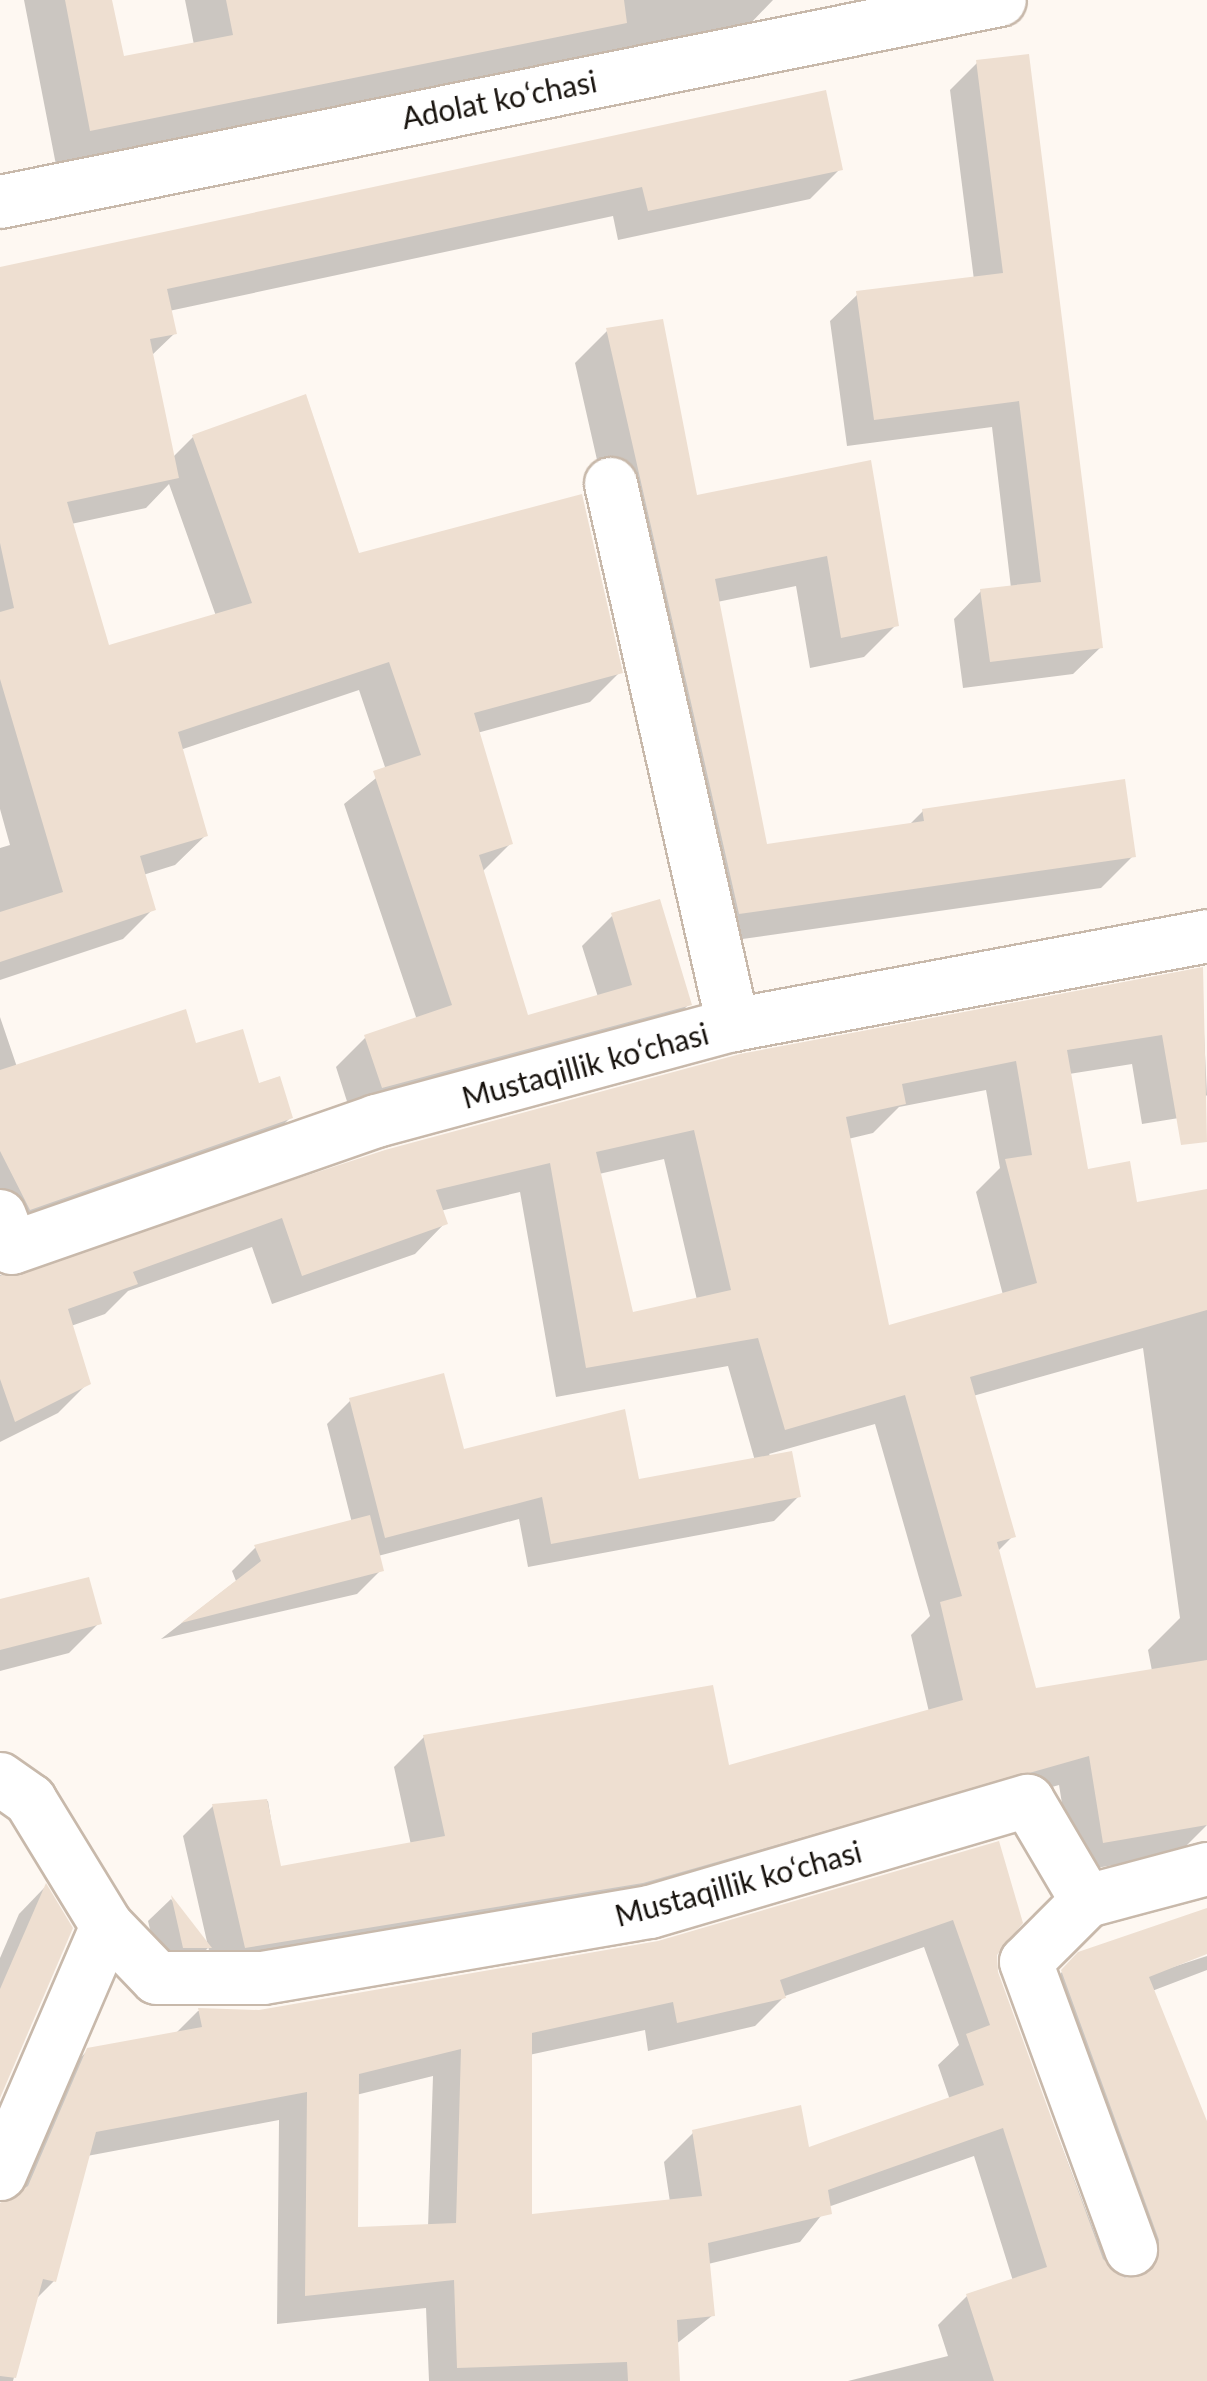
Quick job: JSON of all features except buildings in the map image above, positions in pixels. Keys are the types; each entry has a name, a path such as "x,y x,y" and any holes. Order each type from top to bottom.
{"street":[{"name":"Adolat koʻchasi","path":"0,202 1000,0"},
{"path":"611,484 733,1025"},
{"name":"Mustaqillik ko‘chasi","path":"0,1216 12,1248 376,1121 733,1025 1207,936"},
{"name":"Mustaqillik ko‘chasi","path":"0,1779 30,1800 107,1926 157,1978 263,1978 650,1912 1028,1801 1087,1901"},
{"path":"1131,2249 1026,1962 1087,1901 1207,1869"},
{"path":"0,2174 107,1926"}]}
